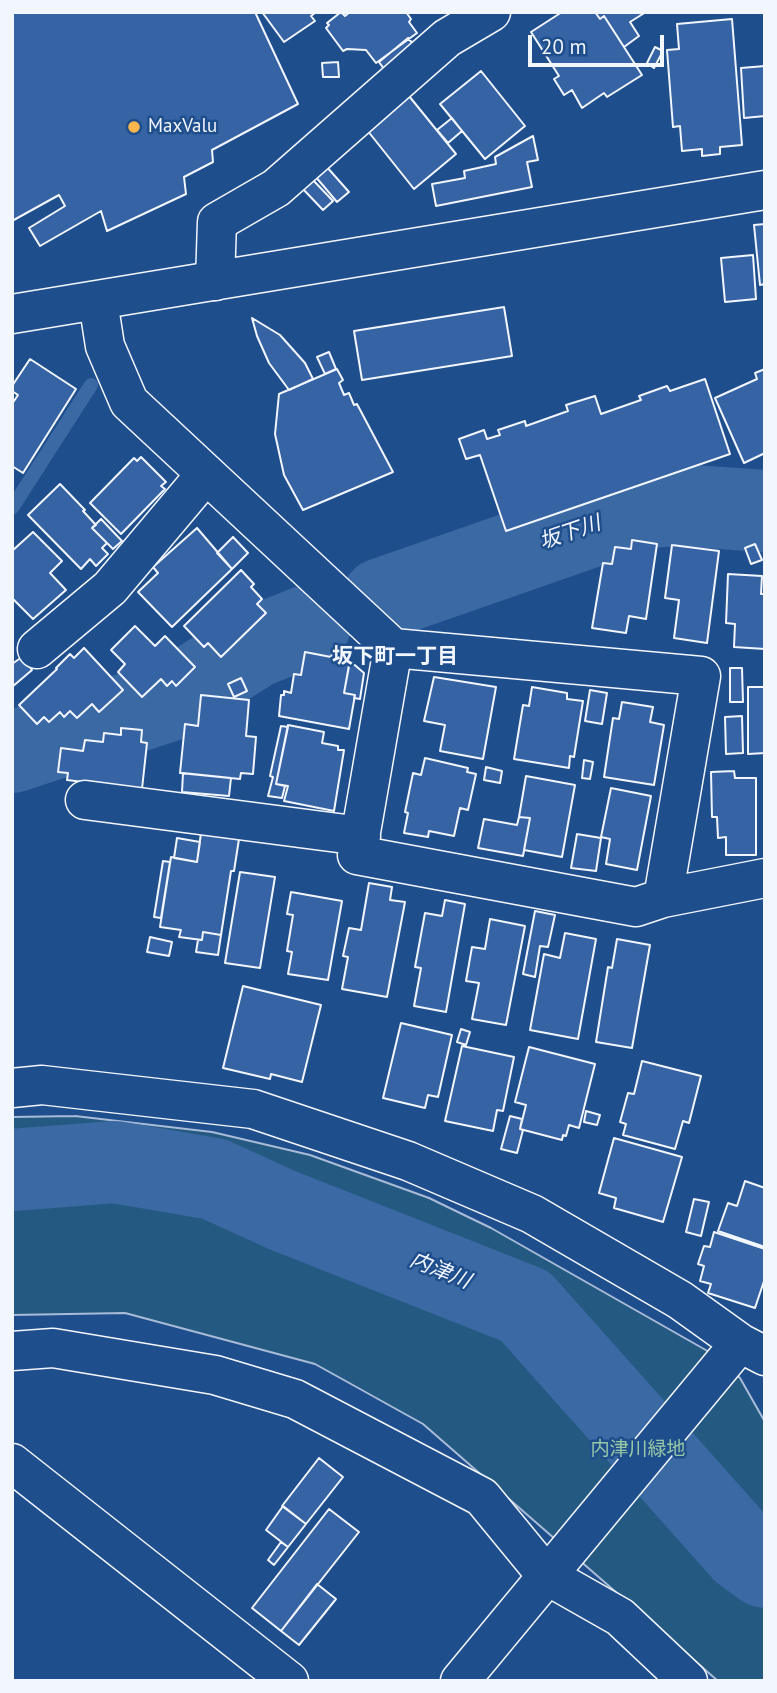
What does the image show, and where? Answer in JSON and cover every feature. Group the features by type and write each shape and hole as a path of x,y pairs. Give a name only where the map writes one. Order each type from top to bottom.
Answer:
{"street":[{"path":"215,281 217,222 276,188 447,38 491,12"},
{"path":"12,314 765,190"},
{"path":"98,301 105,346 129,402 393,648 701,676 663,898"},
{"path":"37,649 110,589 206,474"},
{"path":"393,648 357,855 636,907 663,898 765,878"},
{"path":"85,800 361,836"},
{"path":"12,1088 42,1085 253,1109 408,1161 532,1214 680,1300 752,1349 765,1384"},
{"path":"12,1351 53,1348 215,1375 295,1399 482,1497 547,1576 620,1617 688,1681"},
{"path":"460,1681 547,1576 752,1349"},
{"path":"12,1463 289,1681"}],"green space":[{"name":"内津川緑地","path":"75,1116 212,1132 310,1155 429,1198 491,1228 711,1353 740,1378 765,1422 765,1681 718,1681 423,1424 315,1364 125,1313 12,1315 12,1117"}],"building":[{"name":"MaxValu","path":"12,12 255,12 298,104 212,150 213,162 184,177 186,194 107,231 101,211 40,246 29,228 65,206 59,195 12,221"},
{"path":"262,12 316,12 311,16 315,21 284,42"},
{"path":"341,12 345,16 350,12 406,12 417,33 376,63 366,50 343,51 326,28 329,25 327,23"},
{"path":"562,12 595,12 600,19 604,16 642,75 607,97 604,93 582,108 572,90 564,95 554,79 559,76 531,32"},
{"path":"595,12 646,12 630,22 639,36 624,47 604,16 600,19"},
{"path":"732,19 742,145 720,147 720,154 702,156 702,149 682,151 680,126 673,127 667,50 679,49 677,24"},
{"path":"408,38 414,45 384,69 379,62"},
{"path":"655,47 663,51 654,68 647,63"},
{"path":"338,62 339,77 323,77 322,63"},
{"path":"765,66 765,116 744,118 741,68"},
{"path":"481,71 525,126 485,159 440,104"},
{"path":"409,96 456,154 414,189 367,130"},
{"path":"452,118 462,131 448,143 437,130"},
{"path":"533,136 538,160 527,162 532,187 436,206 432,184 465,178 464,171 496,164 495,157"},
{"path":"326,166 349,192 337,202 315,176"},
{"path":"312,179 333,201 323,210 302,188"},
{"path":"765,224 765,284 760,285 754,225"},
{"path":"753,255 756,299 725,302 721,258"},
{"path":"504,307 512,356 362,380 354,331"},
{"path":"252,318 280,335 305,363 313,379 289,390 269,363"},
{"path":"329,352 336,369 325,374 317,357"},
{"path":"30,359 76,389 23,473 12,466 12,404 18,395 12,391 12,386"},
{"path":"337,369 343,380 339,383 344,395 349,393 354,405 357,404 393,472 303,510 284,475 275,434 279,394"},
{"path":"765,369 765,453 744,463 715,398 757,379 755,373"},
{"path":"705,379 730,454 506,531 480,455 466,459 459,439 484,430 487,439 500,435 498,430 525,421 526,426 568,411 566,405 595,396 601,414 641,400 639,396 667,386 670,391"},
{"path":"141,457 166,482 161,486 165,489 121,534 90,503 134,458 137,461"},
{"path":"60,484 85,510 83,511 96,525 92,528 107,543 102,548 108,554 96,566 90,559 81,569 28,515"},
{"path":"101,519 122,541 113,549 92,528"},
{"path":"197,528 232,569 172,627 138,592 158,573 153,567"},
{"path":"33,532 62,561 50,573 66,590 33,619 12,598 12,551"},
{"path":"233,537 248,553 232,569 217,553"},
{"path":"632,540 657,544 646,619 629,616 626,633 592,628 603,563 612,564 615,547 631,549"},
{"path":"755,544 762,560 751,564 745,548"},
{"path":"672,545 719,551 707,643 674,638 679,600 665,598"},
{"path":"241,570 254,584 251,587 262,599 257,604 266,613 221,657 208,643 204,647 184,626"},
{"path":"728,574 762,576 761,594 765,594 765,649 734,647 735,624 726,623"},
{"path":"135,626 155,646 165,636 195,667 176,686 172,681 167,686 161,679 142,697 118,672 125,664 111,650"},
{"path":"84,648 123,690 99,712 92,704 77,718 70,711 64,717 60,712 49,722 44,717 37,724 19,705 70,654 74,658"},
{"path":"333,650 351,654 344,693 355,695 349,729 279,716 281,695 284,695 284,691 291,693 294,674 301,675 305,652 331,657"},
{"path":"22,657 32,670 12,687 12,664"},
{"path":"350,661 364,673 360,699 344,693"},
{"path":"730,668 742,668 743,702 730,702"},
{"path":"434,677 496,687 483,759 440,751 445,725 424,721"},
{"path":"241,678 247,691 234,697 228,684"},
{"path":"532,687 567,693 567,699 583,701 574,757 570,756 569,768 514,759 523,705 529,706"},
{"path":"748,687 765,687 765,753 748,754"},
{"path":"590,690 607,693 602,724 585,721"},
{"path":"201,695 249,700 246,736 256,737 253,774 241,773 240,779 180,773 185,724 198,726"},
{"path":"622,702 653,707 650,722 664,725 654,785 604,777 613,718 619,719"},
{"path":"742,716 743,753 726,754 725,717"},
{"path":"288,725 324,732 322,743 344,750 334,811 284,801 288,786 276,784"},
{"path":"281,726 288,727 276,784 285,786 282,798 268,796"},
{"path":"121,728 142,730 141,742 147,743 142,789 67,780 68,773 58,772 61,748 83,751 85,740 103,742 104,733 121,735"},
{"path":"425,758 468,768 467,772 476,774 468,810 460,808 454,836 429,831 428,837 404,833 408,813 405,812 413,773 421,775"},
{"path":"584,760 593,762 590,779 582,778"},
{"path":"486,767 502,771 500,783 484,780"},
{"path":"734,771 735,778 756,778 756,855 726,855 726,837 718,838 717,817 712,817 711,772"},
{"path":"183,773 231,778 229,796 182,792"},
{"path":"526,776 575,785 562,857 524,850 530,818 519,817"},
{"path":"611,788 651,796 637,870 606,864 610,839 601,837"},
{"path":"519,817 530,818 523,856 478,848 484,819 517,825"},
{"path":"201,833 239,839 221,935 203,932 202,940 179,937 181,930 160,927 171,857 197,862"},
{"path":"577,834 601,838 596,871 571,868"},
{"path":"177,838 200,842 197,862 174,858"},
{"path":"163,861 170,862 161,918 154,917"},
{"path":"240,872 275,877 260,968 225,963"},
{"path":"369,883 392,887 390,900 405,902 387,997 342,989 348,957 343,956 349,928 361,930"},
{"path":"291,892 342,901 328,980 288,974 292,952 287,951 293,915 287,914"},
{"path":"445,900 465,904 446,1012 414,1006 421,968 415,967 425,913 442,916"},
{"path":"535,911 555,915 548,947 540,946 535,977 523,974"},
{"path":"490,919 525,926 506,1025 472,1019 479,983 466,981 472,947 485,949"},
{"path":"203,932 221,935 218,955 196,952"},
{"path":"565,933 596,939 578,1039 530,1030 544,954 560,958"},
{"path":"150,937 172,942 169,956 147,952"},
{"path":"617,939 650,945 632,1048 596,1042 608,967 612,968"},
{"path":"243,986 321,1005 302,1082 271,1074 270,1079 223,1068"},
{"path":"401,1023 452,1035 438,1097 428,1095 425,1108 383,1098"},
{"path":"461,1029 470,1032 466,1045 457,1042"},
{"path":"462,1046 514,1057 503,1111 497,1110 493,1131 445,1121"},
{"path":"529,1047 595,1064 579,1128 569,1125 562,1140 520,1129 526,1105 515,1102"},
{"path":"642,1061 701,1076 689,1123 683,1121 675,1149 623,1135 626,1124 620,1122 628,1093 634,1094"},
{"path":"586,1111 600,1115 597,1125 584,1122"},
{"path":"510,1116 522,1119 520,1129 523,1130 517,1153 501,1149"},
{"path":"614,1138 682,1157 663,1222 614,1208 616,1198 599,1193"},
{"path":"745,1181 765,1188 765,1247 718,1231 728,1203 737,1206"},
{"path":"694,1199 709,1202 701,1236 686,1232"},
{"path":"714,1232 765,1249 765,1278 755,1308 708,1293 711,1284 700,1281 704,1266 698,1264 704,1246 710,1247"},
{"path":"319,1458 343,1477 306,1524 282,1506"},
{"path":"283,1506 306,1524 288,1547 266,1530"},
{"path":"329,1509 359,1532 281,1631 252,1608"},
{"path":"281,1542 288,1547 274,1565 268,1560"},
{"path":"317,1584 336,1599 299,1645 281,1631"}],"waterway":[{"path":"12,508 91,385"},
{"name":"坂下川","path":"382,599 646,507 678,505 765,511"},
{"path":"763,511 761,528 765,537"},
{"name":"坂下川","path":"12,752 170,700 255,647 310,625"},
{"name":"内津川","path":"12,1170 115,1162 214,1179 282,1210 525,1306 743,1551 765,1567"}],"place":[{"name":"MaxValu","path":"134,127"}],"district":[{"name":"坂下町一丁目","path":"395,657"}]}
